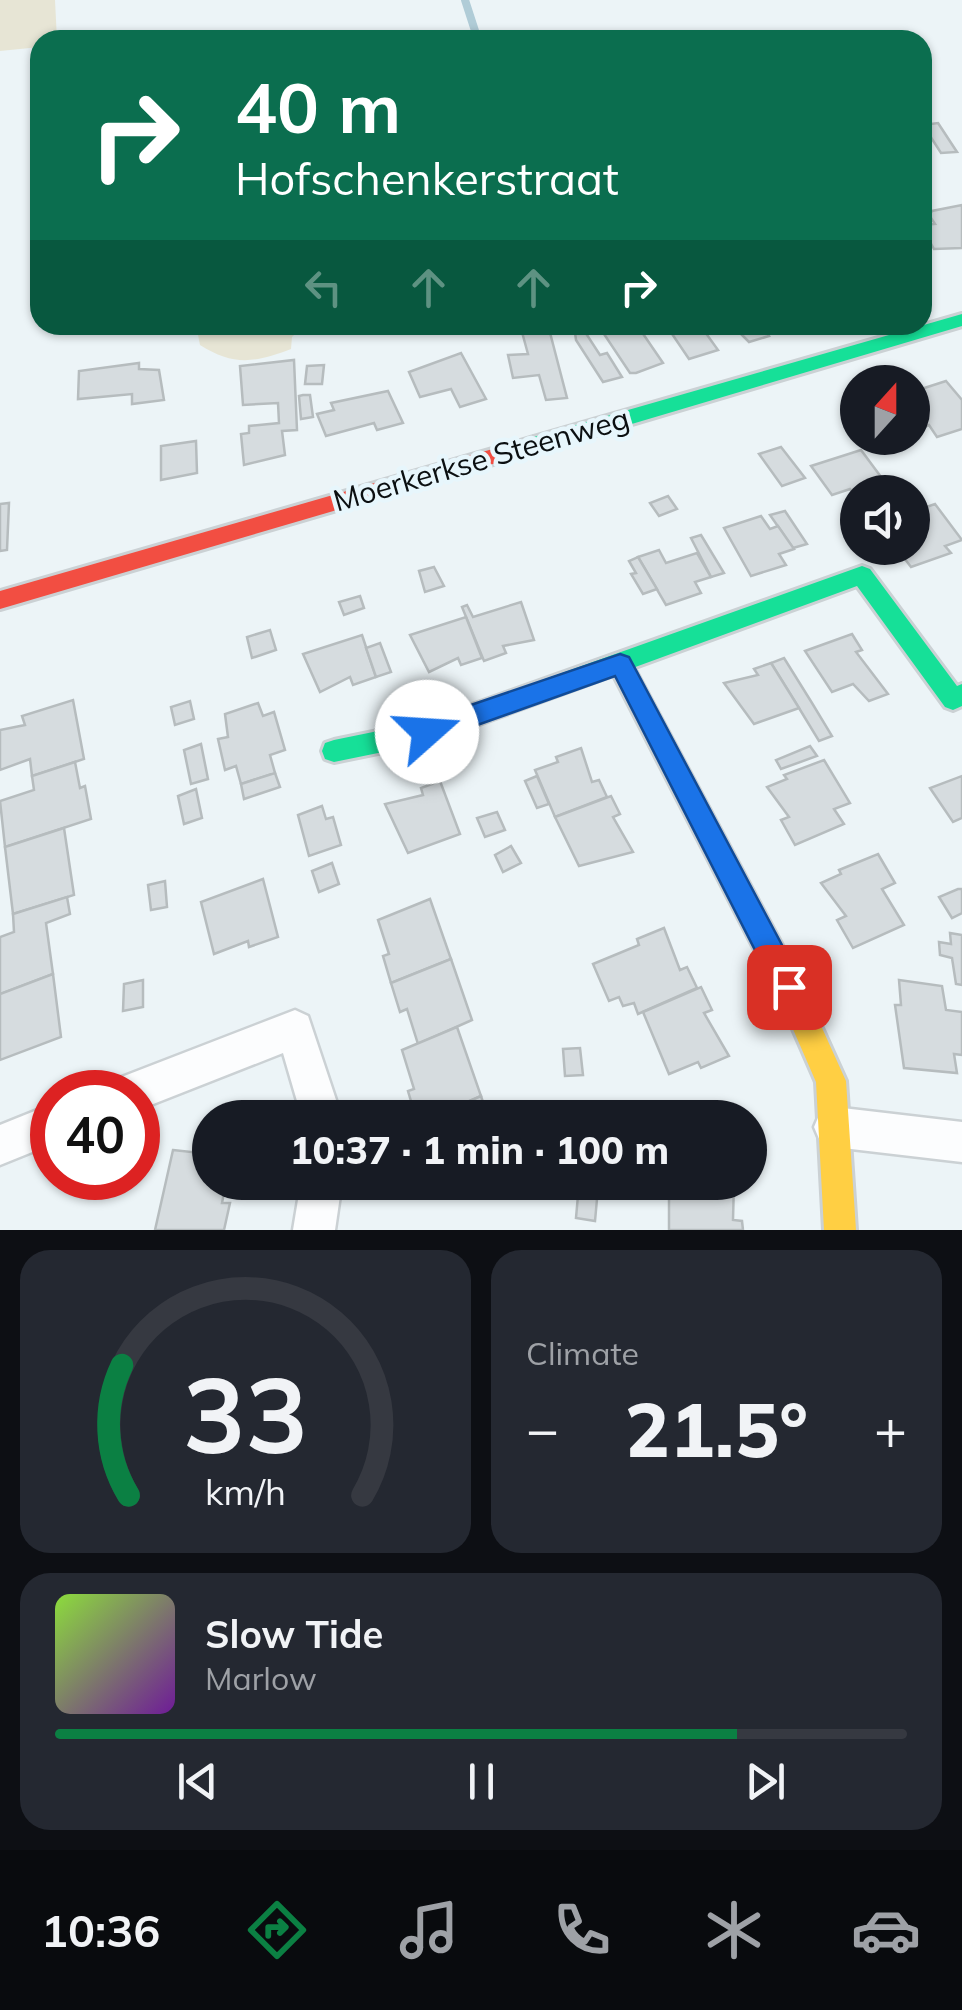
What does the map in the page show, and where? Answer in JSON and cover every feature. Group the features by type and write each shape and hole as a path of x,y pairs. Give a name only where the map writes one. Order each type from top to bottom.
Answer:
{"street":[{"name":"Moerkerkse Steenweg","path":"932,329 962,320"},
{"name":"Moerkerkse Steenweg","path":"0,600 910,335"},
{"path":"334,751 427,732 862,574 952,699 962,696"},
{"path":"620,664 789,987 831,1081 840,1230"},
{"path":"160,1082 295,1029 317,1100"},
{"path":"834,1127 962,1142"},
{"path":"0,1145 30,1133"},
{"path":"314,1230 319,1200"}],"shaded area":[{"path":"0,0 55,0 56,30 30,30 30,48 0,51"},
{"path":"198,335 294,335 291,349 244,360 200,345"}],"building":[{"path":"938,123 957,152 941,153 932,139 932,124"},
{"path":"962,205 962,248 934,249 932,211"},
{"path":"523,335 551,335 567,398 546,400 539,375 513,378 508,355 528,354"},
{"path":"575,335 587,335 600,355 607,353 622,377 603,382"},
{"path":"605,335 644,335 663,363 630,373"},
{"path":"673,335 707,335 718,350 689,359"},
{"path":"742,335 769,336 749,342"},
{"path":"461,353 486,399 460,407 451,389 420,397 409,372"},
{"path":"294,360 297,430 282,431 285,455 244,465 241,434 249,433 249,426 279,423 278,403 243,405 240,366"},
{"path":"139,363 139,369 159,370 164,400 132,404 132,394 78,399 79,371"},
{"path":"324,365 322,384 305,384 307,366"},
{"path":"946,381 962,400 962,429 937,437 930,426 930,386"},
{"path":"388,391 403,423 377,430 374,423 326,436 317,414 334,410 331,403"},
{"path":"310,395 313,417 301,419 299,396"},
{"path":"196,441 197,473 161,480 161,446"},
{"path":"781,447 805,478 782,486 759,454"},
{"path":"845,455 865,455 880,475 840,475 840,492 832,495 811,466"},
{"path":"668,496 677,509 659,516 650,503"},
{"path":"9,503 7,550 0,551 0,504"},
{"path":"935,504 962,540 945,546 951,553 930,560 930,506"},
{"path":"785,511 807,544 793,548 770,515"},
{"path":"761,516 770,529 778,526 794,549 779,554 786,565 751,576 724,528"},
{"path":"701,535 724,573 711,577 691,538"},
{"path":"659,550 666,563 697,553 711,577 695,582 701,593 666,605 638,557"},
{"path":"638,557 657,589 643,594 631,574 636,573 629,561"},
{"path":"434,567 444,586 425,592 419,571"},
{"path":"360,596 364,608 344,615 339,602"},
{"path":"521,602 534,640 503,646 506,653 484,661 462,607 467,605 473,617"},
{"path":"466,617 482,658 461,665 458,658 429,672 410,635"},
{"path":"270,630 276,650 252,658 247,637"},
{"path":"852,634 862,650 856,652 888,694 869,701 853,684 832,692 805,651"},
{"path":"362,635 376,677 353,685 350,677 320,692 303,654"},
{"path":"380,643 391,672 376,677 366,648"},
{"path":"784,658 832,736 819,741 771,663"},
{"path":"771,663 799,708 754,724 724,683 758,675 754,669"},
{"path":"73,700 84,759 32,776 30,759 0,770 0,730 25,725 22,716"},
{"path":"190,701 194,719 175,725 171,707"},
{"path":"258,703 263,716 274,712 285,750 270,755 275,773 241,784 236,766 225,770 218,739 228,737 225,714"},
{"path":"201,744 208,779 191,784 184,750"},
{"path":"810,746 817,756 781,769 776,760"},
{"path":"581,748 592,782 599,780 607,797 555,817 535,770"},
{"path":"824,760 850,803 834,809 844,824 795,845 781,820 789,817 767,787 787,779 784,775"},
{"path":"75,762 80,788 85,786 91,819 5,847 0,801 34,790 32,776"},
{"path":"275,773 280,787 244,799 241,784"},
{"path":"537,776 549,804 537,808 525,781"},
{"path":"962,776 962,818 953,822 930,788"},
{"path":"440,781 460,834 408,853 385,804 423,795 421,788"},
{"path":"196,789 202,818 184,824 178,796"},
{"path":"611,796 620,814 613,817 633,852 579,866 555,817"},
{"path":"322,806 326,819 333,817 341,845 309,856 298,815"},
{"path":"497,812 505,830 485,837 477,818"},
{"path":"64,828 74,895 13,914 5,847"},
{"path":"511,846 521,863 503,872 495,855"},
{"path":"878,854 895,883 882,889 904,925 853,948 837,920 846,916 821,883 841,874 839,870"},
{"path":"332,863 339,884 319,892 312,871"},
{"path":"263,879 278,937 249,947 248,941 214,954 201,902"},
{"path":"165,881 167,907 151,910 148,885"},
{"path":"962,889 962,913 952,918 939,897"},
{"path":"67,897 70,914 46,923 53,974 0,994 0,937 14,932 13,914"},
{"path":"430,899 451,959 391,983 383,956 389,954 378,920"},
{"path":"664,928 680,970 687,967 697,988 638,1014 634,1003 623,1006 619,997 609,1001 593,964 639,945 637,939"},
{"path":"950,933 962,935 962,985 956,984 952,958 940,955 939,942 951,944"},
{"path":"451,959 472,1020 418,1044 407,1009 400,1012 391,983"},
{"path":"53,974 61,1037 0,1060 0,994"},
{"path":"143,980 143,1007 123,1011 124,984"},
{"path":"899,980 942,986 946,1010 962,1012 962,1055 954,1054 957,1073 904,1068 895,1005 901,1005"},
{"path":"701,987 712,1010 704,1013 729,1056 701,1068 698,1062 669,1074 643,1012"},
{"path":"457,1027 481,1096 472,1100 411,1100 408,1091 414,1089 402,1050"},
{"path":"580,1048 583,1075 565,1076 563,1049"},
{"path":"173,1150 192,1152 192,1200 230,1203 224,1230 155,1230"},
{"path":"578,1200 597,1200 595,1221 576,1218"},
{"path":"669,1200 734,1200 733,1220 742,1221 743,1230 669,1230"}],"waterway":[{"path":"465,0 475,30"}],"traffic: fast":[{"path":"932,329 962,320"},
{"path":"534,445 911,335"},
{"path":"334,751 427,732 862,575 953,699 962,695"}],"traffic: slow":[{"path":"620,664 789,987 831,1081 840,1230"}],"traffic: jam":[{"path":"0,600 534,445"}],"route":[{"path":"427,732 620,664 789,987"}]}
